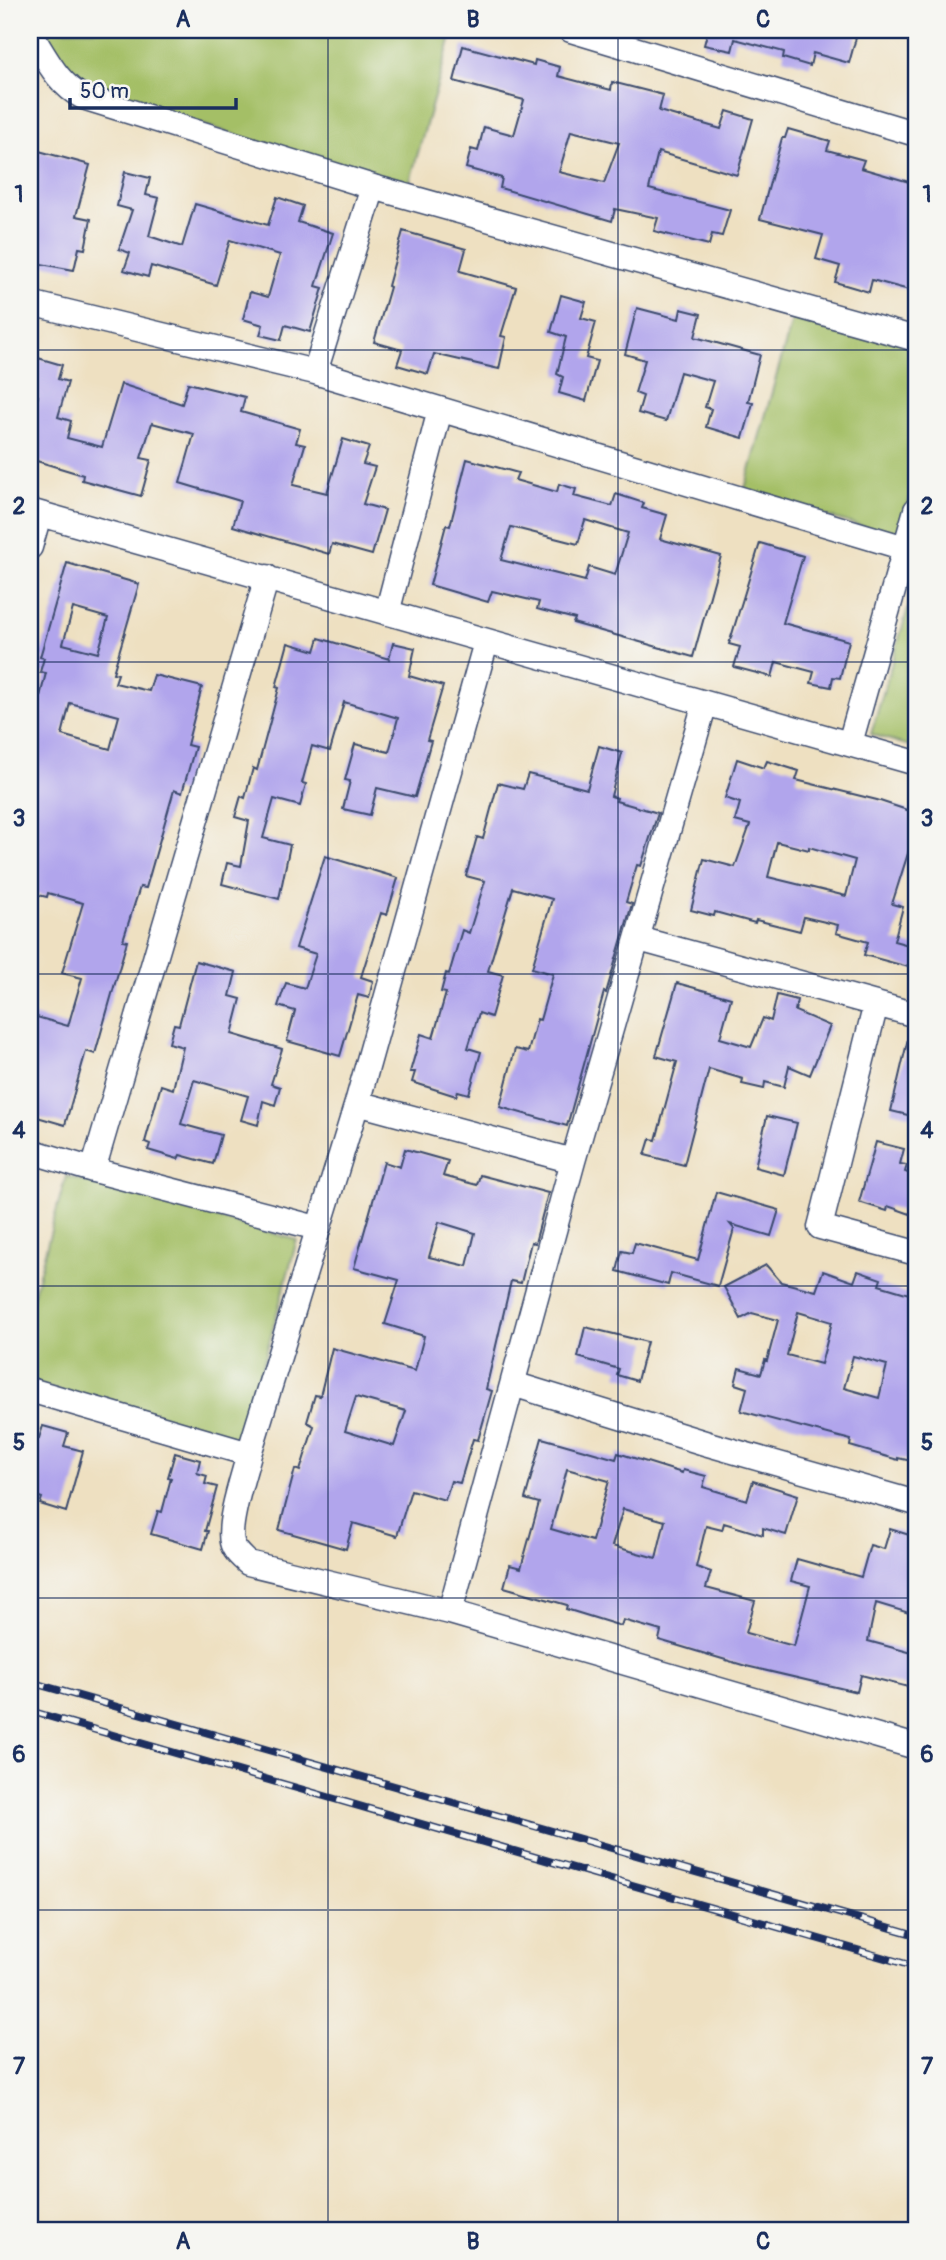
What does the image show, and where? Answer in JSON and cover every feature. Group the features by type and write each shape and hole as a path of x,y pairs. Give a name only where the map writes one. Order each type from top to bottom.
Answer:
{"street":[{"path":"571,30 916,134"},
{"path":"30,33 64,84 83,97 373,187 916,339"},
{"path":"315,372 373,187"},
{"path":"30,303 315,372 905,548"},
{"path":"387,613 440,410"},
{"path":"850,743 916,510"},
{"path":"30,547 34,513 916,763"},
{"path":"93,1170 267,577"},
{"path":"486,642 357,1103 248,1454 232,1521 231,1541 237,1553 248,1563 450,1612 916,1747"},
{"path":"450,1612 573,1161 705,703"},
{"path":"639,939 916,1015"},
{"path":"876,1004 820,1227 916,1253"},
{"path":"357,1103 573,1161"},
{"path":"30,1151 317,1228"},
{"path":"513,1384 708,1444 916,1503"},
{"path":"30,1390 248,1454"}],"green space":[{"path":"44,30 453,30 408,188 90,90 70,76"},
{"path":"794,313 916,347 916,479 898,537 744,492"},
{"path":"916,581 916,748 871,734"},
{"path":"66,1176 297,1240 242,1442 30,1383 30,1307"}],"building":[{"path":"708,30 842,30 857,34 849,63 813,53 810,66 783,58 784,52 735,39 732,51 704,45"},
{"path":"463,46 534,65 535,60 560,67 558,76 611,90 612,82 663,95 659,111 721,129 727,111 753,119 737,175 658,152 649,189 730,210 722,236 712,234 709,245 654,231 658,218 615,209 612,221 500,188 502,178 466,168 471,149 478,151 484,127 514,135 524,100 454,81","holes":["571,131 619,143 604,183 559,172"]},
{"path":"788,129 830,141 827,150 864,160 861,168 916,184 916,262 909,290 872,280 869,292 835,282 840,266 816,259 823,235 760,219 782,138 785,138"},
{"path":"39,151 90,165 76,216 91,219 85,249 79,248 74,270 30,262 30,181"},
{"path":"125,172 150,178 146,195 159,198 149,236 182,247 195,204 268,225 277,197 303,206 298,222 333,233 316,286 323,288 310,332 285,325 281,340 260,335 263,325 243,319 250,292 268,297 280,255 230,240 216,285 151,266 148,277 124,270 130,253 119,249 132,210 117,206"},
{"path":"403,231 466,249 460,271 516,287 501,336 506,337 499,369 434,354 428,374 397,365 402,350 374,342"},
{"path":"561,295 586,302 581,318 596,322 586,358 597,361 586,401 559,393 563,377 557,374 566,337 551,332"},
{"path":"637,308 679,319 681,309 701,314 695,337 760,355 748,402 753,403 743,438 706,427 711,409 705,407 713,381 680,372 666,421 638,413 643,396 635,393 645,360 625,354"},
{"path":"38,358 62,365 58,379 68,382 58,417 71,421 67,438 102,447 121,384 182,404 188,383 245,397 241,412 300,429 296,443 305,445 293,485 327,493 343,439 369,447 363,464 375,467 363,504 385,510 372,555 332,544 329,554 233,526 240,501 180,483 194,434 152,423 141,458 151,460 141,496 82,480 83,475 30,459 30,425 38,396 30,393 30,385"},
{"path":"467,459 518,473 515,480 557,492 559,484 576,489 574,496 612,506 616,494 644,503 642,508 667,515 660,539 721,556 693,657 573,623 575,619 537,609 539,602 492,591 488,602 430,585 446,525 450,526","holes":["585,520 628,533 615,575 589,567 585,581 501,560 511,527 578,544"]},
{"path":"760,543 803,556 783,623 849,641 840,678 833,677 831,687 811,683 814,672 776,662 772,677 734,667 740,647 729,644"},
{"path":"67,563 139,584 113,673 118,674 115,683 149,691 154,675 202,687 187,745 195,747 182,793 174,790 146,888 140,887 123,940 127,941 95,1054 86,1051 65,1125 30,1115 30,1015 68,1026 82,978 62,973 83,903 48,893 47,897 30,893 30,727 32,728 46,673 40,672 44,658 40,657","holes":["73,608 108,618 98,653 63,644","70,703 119,716 110,749 62,735"]},
{"path":"319,638 389,659 393,643 415,648 409,676 443,686 427,740 431,741 415,797 377,788 370,815 343,809 350,781 345,780 355,744 389,752 398,718 344,702 330,751 312,746 302,783 306,784 300,806 274,799 263,838 290,845 279,899 222,884 227,863 241,866 249,821 235,817 241,796 245,798 253,768 257,770 288,643 315,651"},
{"path":"599,746 622,753 611,796 617,798 616,801 658,813 641,866 637,865 626,902 632,904 606,993 604,992 567,1126 500,1107 515,1049 528,1052 553,974 532,968 552,899 513,888 488,971 503,975 491,1017 479,1013 468,1048 481,1052 469,1094 458,1091 456,1096 412,1082 415,1072 410,1072 421,1034 433,1038 446,993 441,992 446,973 449,974 462,930 469,933 485,881 466,876 477,837 483,839 498,783 523,789 528,774 587,789"},
{"path":"737,759 764,768 767,761 799,771 796,780 877,800 916,813 916,828 892,904 903,907 894,941 916,947 916,969 864,955 868,942 836,933 838,925 804,917 800,931 715,912 714,916 691,910 704,859 735,867 750,825 735,821 740,803 725,798","holes":["777,842 809,850 809,847 855,860 846,896 768,877"]},
{"path":"325,856 398,878 387,915 381,913 361,977 373,981 369,998 358,995 340,1056 287,1041 295,1011 278,1006 286,983 305,988 316,954 296,948"},
{"path":"196,961 236,972 230,996 241,999 232,1034 282,1049 271,1084 280,1087 275,1105 263,1101 258,1125 241,1120 248,1096 194,1080 181,1124 221,1135 213,1164 180,1155 178,1159 148,1150 150,1144 145,1142 161,1085 173,1089 183,1047 169,1043 174,1024 179,1025"},
{"path":"677,983 731,998 720,1038 751,1047 763,1018 771,1021 777,995 797,1000 795,1011 830,1026 810,1075 789,1066 784,1087 765,1082 764,1089 742,1084 743,1079 709,1069 684,1165 645,1155 650,1139 656,1140 677,1062 656,1056"},
{"path":"909,1034 916,1035 916,1117 891,1111"},
{"path":"767,1116 797,1123 784,1175 755,1167"},
{"path":"876,1142 904,1149 900,1164 907,1165 905,1172 916,1176 916,1216 888,1206 887,1211 859,1202"},
{"path":"405,1149 448,1161 443,1176 477,1185 480,1175 548,1193 535,1243 531,1242 521,1283 511,1281 486,1389 492,1391 478,1440 473,1439 460,1483 451,1481 445,1500 411,1490 397,1536 353,1523 346,1549 279,1530 295,1469 300,1471 314,1426 307,1422 315,1395 320,1396 332,1348 415,1371 424,1336 385,1324 399,1280 354,1268 384,1162 400,1167","holes":["439,1222 475,1233 467,1266 429,1257","356,1397 406,1411 394,1446 345,1431"]},
{"path":"716,1192 779,1210 771,1236 730,1224 734,1229 718,1286 671,1273 668,1285 617,1271 622,1251 632,1253 635,1243 698,1260"},
{"path":"766,1265 781,1282 816,1291 823,1271 854,1282 858,1271 881,1279 879,1285 916,1296 916,1462 898,1460 850,1446 851,1440 741,1411 747,1388 735,1384 739,1368 761,1374 778,1320 752,1313 741,1319 724,1287","holes":["798,1312 832,1322 821,1364 787,1355","853,1356 887,1365 879,1398 844,1388"]},
{"path":"585,1327 647,1342 637,1381 617,1375 619,1369 578,1357"},
{"path":"43,1426 68,1433 64,1446 83,1451 66,1512 40,1504 42,1498 30,1494 30,1436 39,1438"},
{"path":"542,1438 616,1459 618,1453 682,1473 683,1470 706,1476 703,1487 747,1500 753,1481 798,1495 786,1535 763,1528 763,1535 724,1523 722,1530 706,1526 696,1567 711,1572 706,1588 755,1601 746,1633 794,1646 810,1586 791,1581 797,1559 861,1577 870,1545 884,1549 890,1529 916,1537 916,1587 909,1613 876,1603 868,1641 916,1654 916,1689 861,1675 857,1692 746,1666 659,1640 661,1631 623,1620 621,1626 566,1609 567,1605 504,1587 510,1565 521,1568 539,1503 525,1499","holes":["567,1469 609,1481 592,1541 551,1529","623,1509 665,1521 656,1558 612,1546"]},
{"path":"175,1453 200,1460 197,1473 207,1476 205,1484 217,1487 203,1549 151,1534 158,1511 162,1512"}],"railway":[{"path":"30,1682 916,1935"},
{"path":"30,1711 916,1967"}]}
